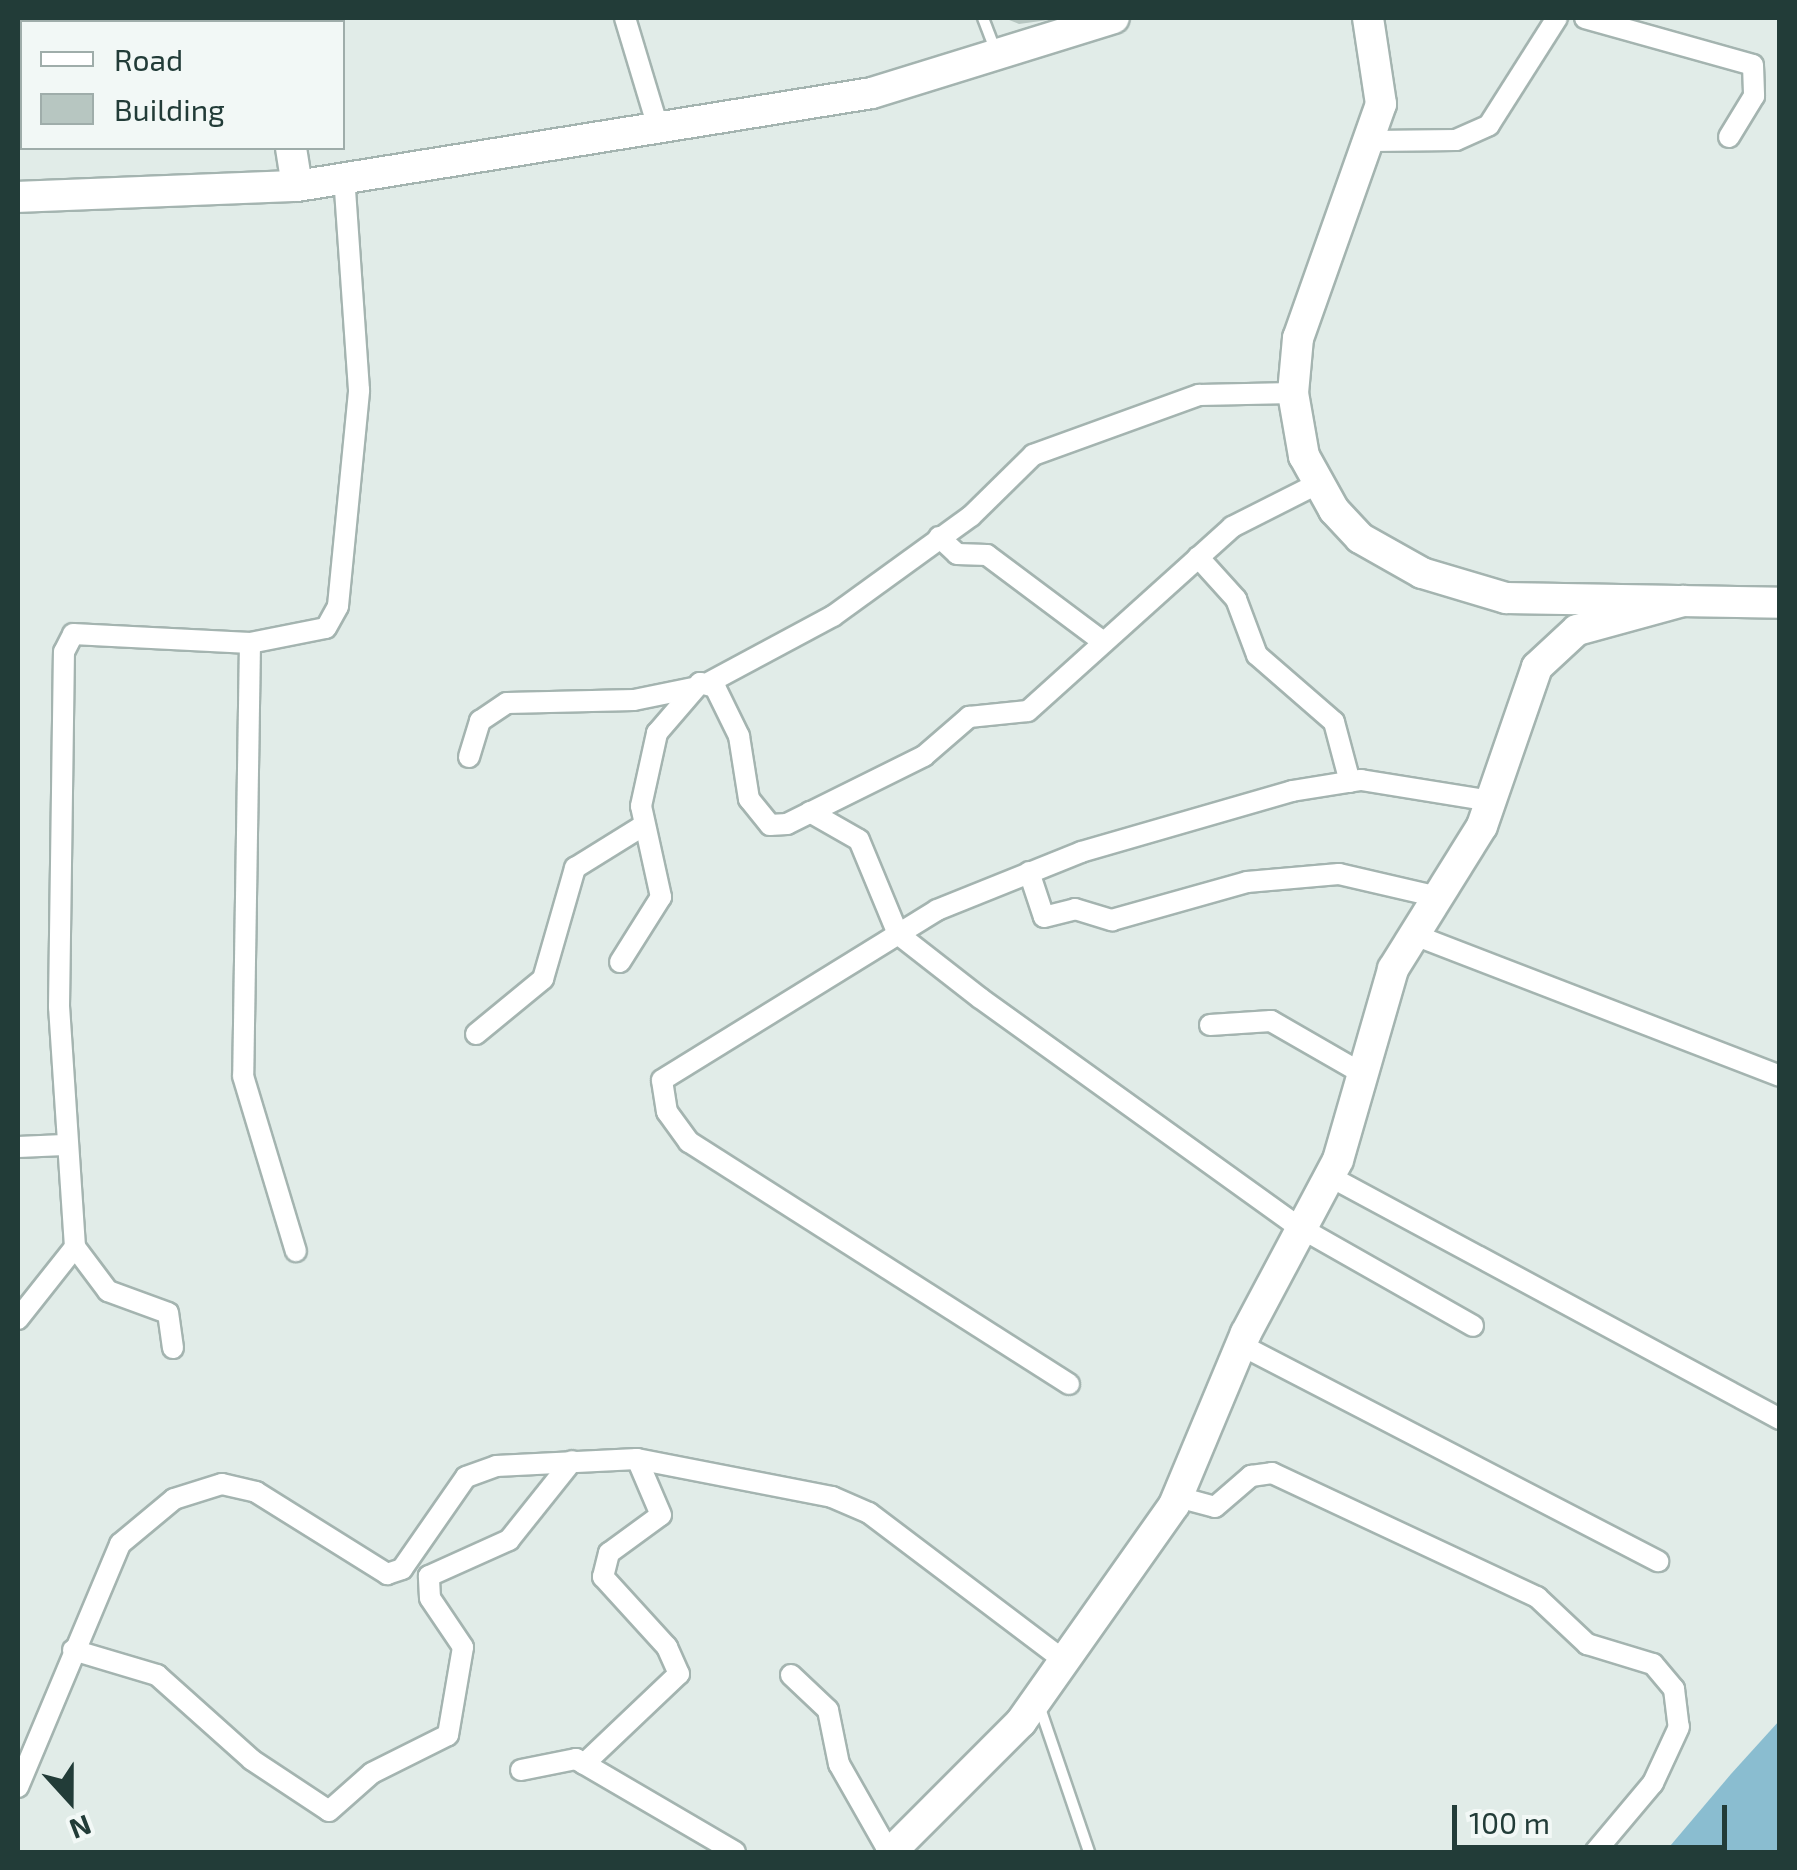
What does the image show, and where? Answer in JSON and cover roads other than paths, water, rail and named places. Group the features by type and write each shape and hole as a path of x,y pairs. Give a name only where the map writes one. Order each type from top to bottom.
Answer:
{"main road":[{"path":"18,197 297,186 872,93 1114,18"},
{"path":"1368,18 1382,65 1373,141 1308,305 1293,393 1317,484 1360,538 1422,573 1506,598 1780,603"},
{"path":"291,150 297,186"},
{"path":"890,1852 1038,1700 1178,1497 1241,1345 1329,1176 1412,934 1439,897 1490,801 1548,652 1577,630 1683,601"}],"street":[{"path":"625,18 658,127"},
{"path":"1051,38 1082,18"},
{"path":"1373,141 1456,140 1489,125 1557,18"},
{"path":"1586,18 1753,65 1758,83 1729,137"},
{"path":"173,1348 168,1313 108,1290 74,1246 64,1145 66,641 86,632 250,644 326,628 338,606 359,390 344,178"},
{"path":"620,962 661,898 644,825 656,733 701,686 833,616 1052,447 1199,395 1293,393"},
{"path":"701,686 739,736 744,790 763,820 777,827 924,756 969,718 1028,711 1102,640 1246,518 1317,484"},
{"path":"939,537 958,554 988,555 1102,640"},
{"path":"1198,557 1236,599 1257,655 1334,722 1350,782"},
{"path":"250,644 243,1076 296,1250"},
{"path":"469,757 480,721 508,703 701,686"},
{"path":"1068,1384 689,1142 667,1112 662,1080 671,1068 898,934 1029,872 1265,798 1350,782 1490,801"},
{"path":"810,812 866,850 898,934 1299,1228 1473,1326"},
{"path":"476,1034 543,979 575,868 644,825"},
{"path":"1029,872 1044,917 1076,909 1112,920 1247,882 1338,874 1439,897"},
{"path":"1412,934 1780,1076"},
{"path":"1210,1026 1271,1021 1363,1074"},
{"path":"18,1147 64,1145"},
{"path":"1329,1176 1780,1418"},
{"path":"18,1317 74,1246"},
{"path":"1241,1345 1658,1561"},
{"path":"584,1764 679,1674 674,1656 604,1577 609,1553 661,1516 637,1459"},
{"path":"18,1787 120,1544 193,1491 240,1484 386,1574 402,1568 466,1476 572,1461 637,1459 851,1504 1065,1661"},
{"path":"73,1650 157,1675 252,1760 329,1811 372,1773 448,1735 462,1646 430,1598 430,1576 509,1540 572,1461"},
{"path":"1178,1497 1215,1507 1251,1476 1272,1473 1536,1597 1587,1644 1653,1664 1674,1689 1679,1727 1653,1783 1595,1852"},
{"path":"791,1675 828,1710 839,1764 890,1852"},
{"path":"521,1770 562,1757 584,1764 735,1852"}],"lane":[{"path":"984,18 998,56"},
{"path":"1038,1700 1088,1852"}],"water":[{"path":"1779,1721 1779,1852 1665,1852 1731,1774"}]}
